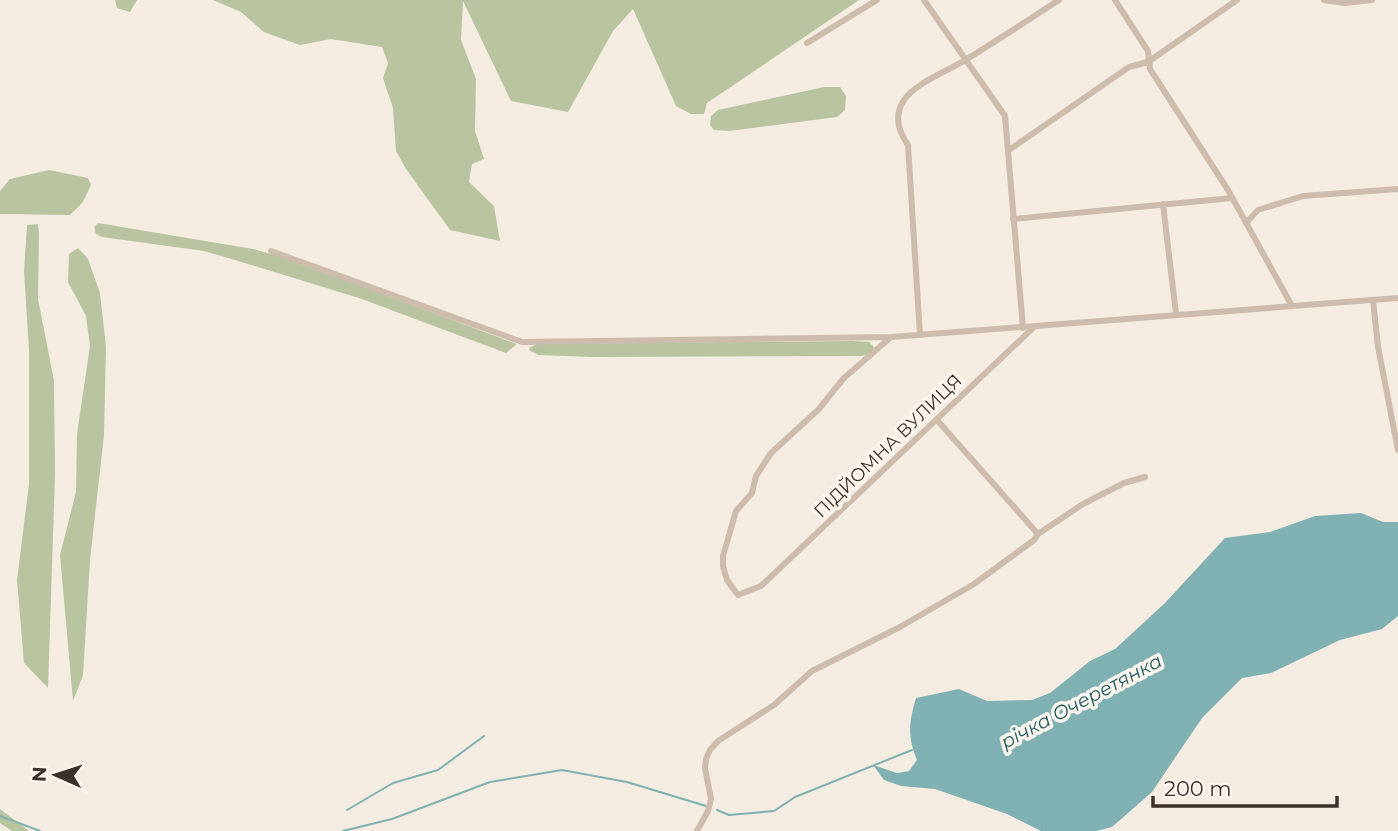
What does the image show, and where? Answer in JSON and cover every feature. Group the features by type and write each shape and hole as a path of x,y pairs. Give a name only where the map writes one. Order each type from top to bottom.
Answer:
{"street":[{"path":"807,43 877,0"},
{"path":"924,0 1005,116 1023,328"},
{"path":"920,335 908,145 898,121 902,103 912,91 1059,0"},
{"path":"1115,0 1148,51 1148,62 1232,198 1292,306"},
{"path":"1009,149 1129,67 1148,62 1237,0"},
{"path":"1324,0 1345,4 1372,0"},
{"path":"1246,223 1258,210 1303,196 1398,189"},
{"path":"1013,219 1232,198"},
{"path":"1163,204 1176,314"},
{"path":"271,251 522,342 891,337 1398,298"},
{"path":"1373,300 1387,400 1398,450"},
{"name":"ПІДЙОМНА ВУЛИЦЯ","path":"891,337 844,378 818,410 771,453 757,476 752,494 736,511 723,556 727,580 737,595 761,586 1034,327"},
{"path":"937,420 1038,534"},
{"path":"697,831 711,799 705,768 706,759 713,746 727,734 774,705 812,671 900,627 974,584 1034,540 1038,534 1083,504 1124,483 1144,477"}],"green space":[{"path":"115,0 137,0 130,12 117,8"},
{"path":"213,0 859,0 707,103 704,114 691,114 676,106 633,9 613,31 568,112 511,101 463,1 461,40 476,79 475,131 484,159 472,164 469,182 494,206 500,241 450,230 406,169 396,151 393,108 383,78 388,63 382,47 331,39 300,45 264,32 241,12"},
{"path":"824,87 840,87 846,96 845,110 837,117 729,131 714,130 710,125 711,116 718,110"},
{"path":"49,170 88,178 91,185 83,202 70,215 0,214 0,191 10,179"},
{"path":"98,223 253,249 289,259 517,344 506,353 359,298 204,251 102,237 96,234 94,227"},
{"path":"38,224 38,299 54,381 55,475 48,688 24,663 17,580 29,484 29,350 24,271 27,225"},
{"path":"78,248 88,259 100,293 106,347 104,435 90,560 83,675 73,701 60,555 76,492 77,434 90,346 86,316 68,282 69,254"},
{"path":"869,342 874,347 871,353 861,356 593,357 538,355 529,350 538,344"},
{"path":"0,809 29,831 12,831 0,823"}],"water":[{"path":"1361,513 1383,522 1398,522 1398,616 1382,629 1340,640 1271,673 1242,678 1202,718 1152,792 1112,827 1096,831 1041,831 1007,814 935,789 901,786 884,780 873,765 897,773 909,771 917,760 910,729 916,698 959,689 987,701 1032,700 1050,693 1090,661 1115,649 1165,603 1225,538 1270,532 1315,516"}],"waterway":[{"path":"347,810 393,783 438,770 484,736"},
{"name":"річка Очеретянка","path":"717,810 729,815 774,811 795,797 912,750"},
{"name":"річка Очеретянка","path":"343,831 392,819 490,782 562,770 627,782 706,806"},
{"name":"річка Очеретянка","path":"0,816 40,831"}]}
